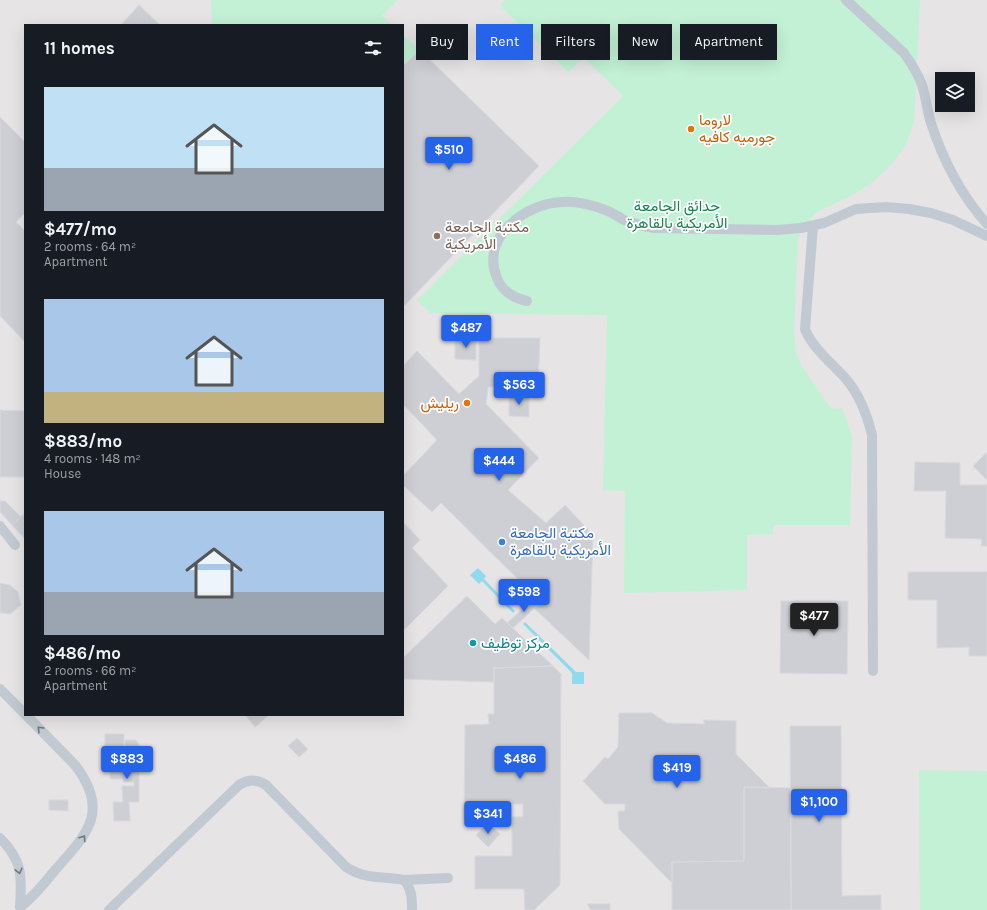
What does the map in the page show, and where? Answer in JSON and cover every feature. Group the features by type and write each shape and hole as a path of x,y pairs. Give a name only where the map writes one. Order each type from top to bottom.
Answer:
{"lane":[{"path":"846,0 904,53 911,62 922,84 931,123 945,161 962,192 987,224"},
{"path":"527,301 511,296 498,282 493,262 494,252 500,237 513,222 525,212 548,203 583,203 609,212 640,226 654,228 777,230 813,226 835,219 856,209 886,207 931,213 953,220 987,236"},
{"path":"813,226 805,329 809,339 847,380 856,392 869,420 872,435 873,671"},
{"path":"0,526 15,545"},
{"path":"0,689 24,714"},
{"path":"19,908 30,899 86,834 91,823 93,810 89,786 83,775 26,716"},
{"path":"109,910 239,785 250,780 261,782 266,785 346,867 354,872 372,877 404,880 448,878"},
{"path":"0,838 12,851 20,873 22,882 19,908"},
{"path":"404,880 409,886 411,892 412,910"}],"shaded area":[{"path":"0,0 987,0 987,910 0,910"}],"green space":[{"path":"211,0 398,0 382,16 391,24 212,24"},
{"name":"حدائق الجامعة الأمريكية بالقاهرة","path":"505,0 920,0 914,123 905,146 891,165 874,181 856,193 815,213 798,238 794,333 796,352 801,365 831,409 842,408 852,436 850,525 773,525 773,534 747,535 747,590 624,593 625,491 603,490 607,315 430,313 417,300 623,96 586,60 610,60 610,24 541,24 541,46 533,38 533,24 519,24 500,6"},
{"path":"404,36 416,46 416,54 405,64 404,63"},
{"name":"حدائق الجامعة الأمريكية بالقاهرة","path":"556,60 582,60 568,72"},
{"path":"919,770 987,771 987,910 920,910"}],"water":[{"path":"478,568 486,576 484,579 515,611 513,613 482,581 479,584 470,575"},
{"path":"525,622 576,672 584,672 584,684 572,684 572,673 523,624"}],"building":[{"path":"139,5 159,24 122,24"},
{"name":"مكتبة الجامعة الأمريكية","path":"416,54 416,60 430,60 539,166 404,306 404,63 405,64"},
{"path":"0,117 24,141 24,214 16,222 24,230 24,341 0,316"},
{"path":"455,338 476,338 476,360 455,359"},
{"path":"479,338 540,338 538,387 488,387 486,404 539,458 508,490 546,523 565,505 593,535 589,660 534,608 541,602 441,503 432,512 404,486 404,475 437,440 404,405 404,365 417,351 459,394 479,376"},
{"path":"509,395 529,395 529,417 509,416"},
{"path":"0,410 24,411 24,477 0,477"},
{"path":"987,452 987,480 973,466"},
{"path":"915,462 960,463 960,485 987,485 987,546 981,546 982,539 945,538 946,491 914,491"},
{"path":"0,501 5,501 21,517 12,525 0,512"},
{"path":"24,514 24,538 12,525"},
{"path":"404,523 420,540 412,548 448,586 404,630"},
{"path":"908,572 987,572 987,656 969,656 969,647 937,648 937,600 908,600"},
{"path":"0,583 10,585 18,592 21,605 10,614 0,613"},
{"name":"مركز توظيف","path":"467,596 495,624 502,618 553,666 494,668 494,682 404,679 404,657"},
{"path":"536,597 541,602 513,628 507,623"},
{"path":"781,601 848,601 847,674 780,673"},
{"path":"553,666 561,674 560,885 534,910 525,910 524,889 475,889 475,856 512,856 512,817 523,817 523,804 493,804 492,819 464,818 465,725 489,724 488,714 494,714 494,668"},
{"path":"619,713 652,713 667,723 705,724 703,720 736,721 736,754 770,788 744,787 744,861 672,862 672,883 619,829 618,811 625,811 625,804 605,804 583,781 605,757 608,759 618,747"},
{"path":"246,716 268,716 255,727"},
{"path":"790,726 841,726 842,896 881,895 881,910 791,910"},
{"path":"105,734 124,734 124,753 105,753"},
{"path":"297,738 308,749 299,757 288,746"},
{"path":"125,740 136,740 139,745 139,802 129,802 130,821 114,821 113,802 123,802 122,786 134,786 134,782 123,782 123,779 110,779 110,765 123,765"},
{"path":"744,787 791,788 791,910 672,910 672,862 744,861"},
{"path":"49,800 68,800 68,811 49,810"},
{"path":"488,823 500,834 488,847 476,835"},
{"path":"587,904 610,904 610,910 591,910"}],"place":[{"name":"لاروما جورميه كافيه","path":"691,129"},
{"name":"مكتبة الجامعة الأمريكية","path":"437,236"},
{"name":"ريليش","path":"467,403"},
{"name":"مكتبة الجامعة الأمريكية بالقاهرة","path":"502,542"},
{"name":"مركز توظيف","path":"473,643"}]}
